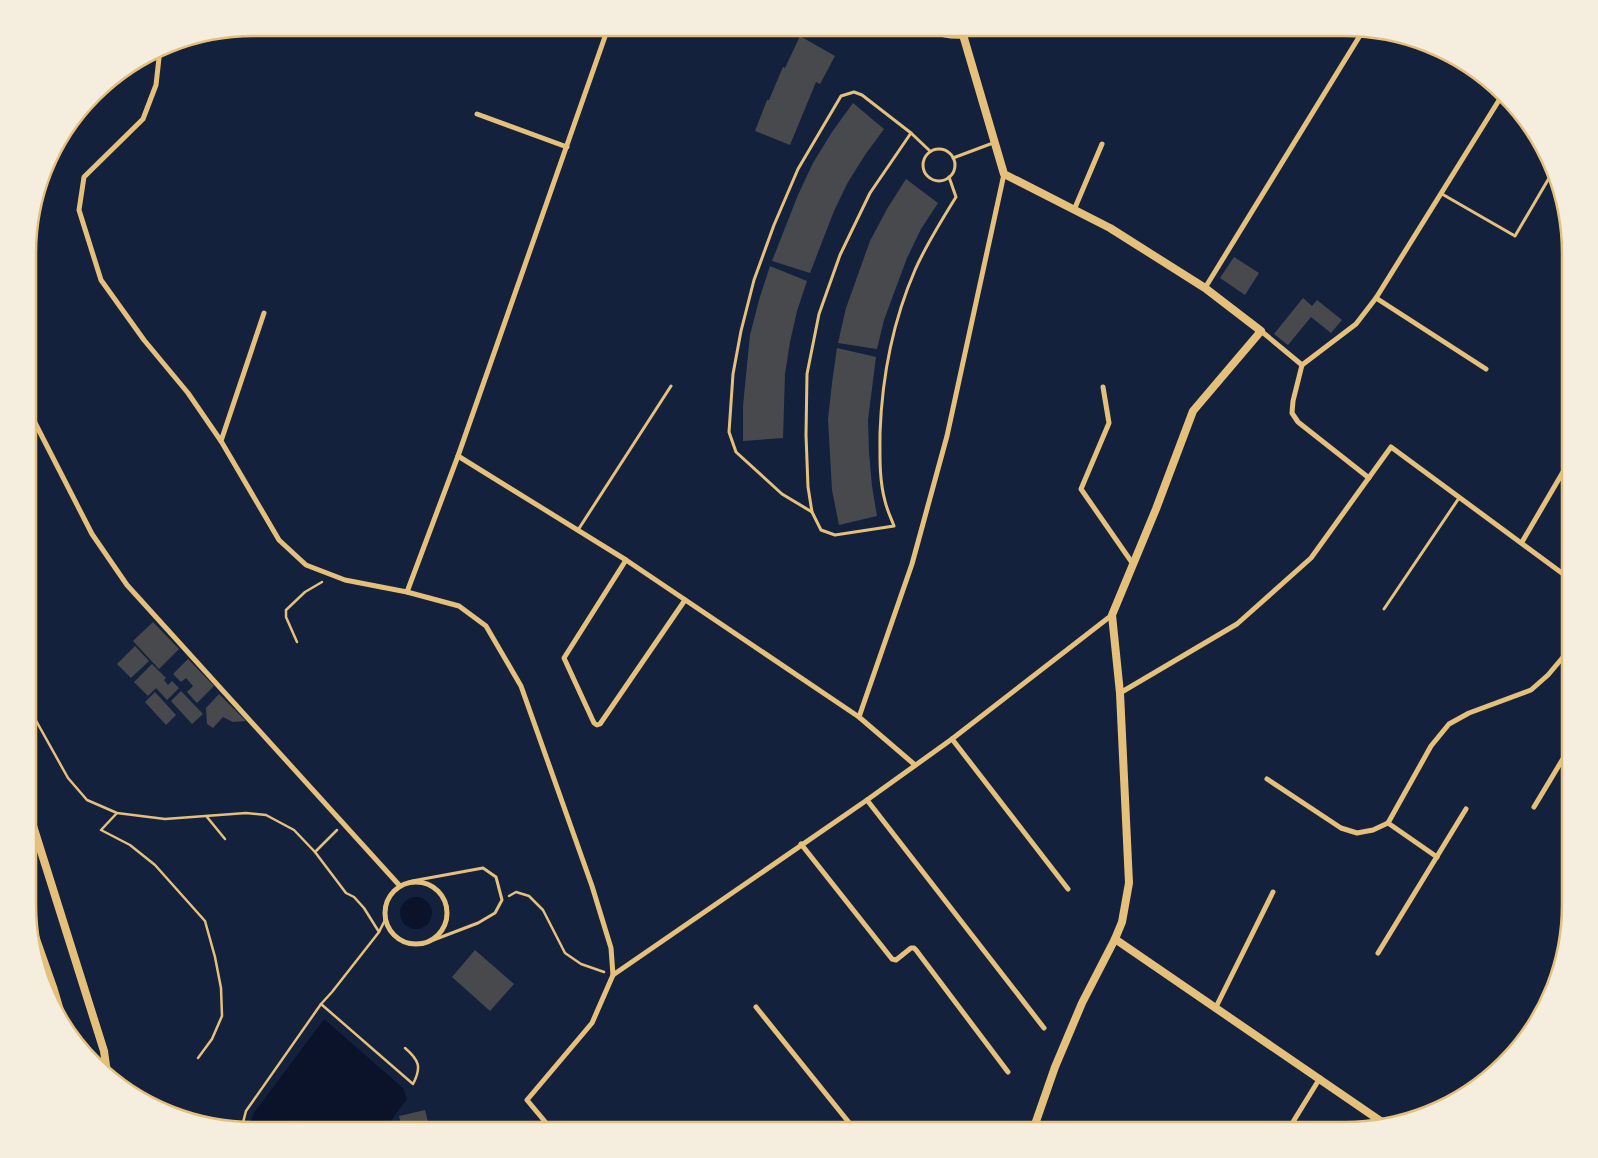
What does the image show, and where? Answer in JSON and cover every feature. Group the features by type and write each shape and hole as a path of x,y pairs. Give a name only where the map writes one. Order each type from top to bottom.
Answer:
{"street":[{"path":"407,592 458,456 605,36"},
{"path":"859,717 912,564 947,436 1004,174 964,36 945,36"},
{"path":"1205,288 1359,37"},
{"path":"159,58 156,85 143,119 84,177 79,210 101,280 144,340 188,393 221,441 279,540 306,565 345,580 407,592 459,606 486,626 521,686 592,886 611,948 613,975 592,1023 527,1100 545,1122"},
{"path":"1368,478 1298,422 1292,413 1302,365 1356,324 1376,298 1499,101"},
{"path":"476,114 567,147"},
{"path":"1074,210 1102,144"},
{"path":"1004,174 1110,228 1205,288 1302,365"},
{"path":"1376,298 1486,369"},
{"path":"221,441 264,313"},
{"path":"1036,1122 1055,1067 1082,1003 1122,922 1130,883 1120,693 1112,615 1156,509 1193,411 1261,331"},
{"path":"1103,386 1109,423 1081,488 1133,564"},
{"path":"36,426 92,534 126,586 400,886"},
{"path":"1120,693 1237,624 1311,558 1391,447 1562,573"},
{"path":"458,456 626,560 859,717 915,765"},
{"path":"1522,542 1562,474"},
{"path":"626,560 564,658 594,723 600,724 685,600"},
{"path":"613,975 952,739 1112,615"},
{"path":"1268,778 1341,828 1357,832 1373,830 1388,823 1431,746 1449,724 1469,713 1531,690 1548,675 1562,658"},
{"path":"952,739 1068,889"},
{"path":"1534,806 1562,760"},
{"path":"867,800 1044,1028"},
{"path":"1378,954 1466,809"},
{"path":"1388,823 1437,856"},
{"path":"36,835 104,1051 103,1061"},
{"path":"801,844 892,959 896,960 911,948 916,950 1008,1072"},
{"path":"412,881 424,882 434,887 443,896 447,907 447,919 442,930 434,939 423,944 410,944 399,940 390,931 385,920 385,907 390,895 400,886 412,881"},
{"path":"1216,1007 1273,892"},
{"path":"1115,939 1378,1119"},
{"path":"756,1006 849,1122"},
{"path":"1293,1122 1320,1078"}],"lane":[{"path":"812,512 782,494 736,452 729,432 733,374 741,331 754,280 774,225 798,169 841,96 854,92 862,95 911,133 930,151"},
{"path":"911,133 870,193 840,255 819,314 807,374 806,444 808,487 812,512 821,530 835,535 894,526 885,502 880,475 881,401 899,310 915,269 956,197 949,177"},
{"path":"953,158 994,142"},
{"path":"941,149 953,158 954,168 949,177 940,181 934,180 926,174 922,164 926,154 930,151 941,149"},
{"path":"1442,194 1515,236 1548,179"},
{"path":"578,530 671,386"},
{"path":"1384,610 1459,497"},
{"path":"412,881 483,868 496,877 502,900 495,913 478,923 423,944"}],"path":[{"path":"297,642 286,617 286,610 305,592 320,584 331,574"},
{"path":"36,721 68,778 87,800 118,813 165,819 246,813 266,815 294,830 315,852 346,893 354,897 364,908 379,932"},
{"path":"118,813 101,830 130,845 156,865 205,921 216,957 222,1016 212,1039 198,1058"},
{"path":"207,817 225,839"},
{"path":"315,852 343,825"},
{"path":"502,900 516,892 529,896 544,910 565,953 581,964 613,975"},
{"path":"243,1121 246,1111 321,1004 379,932 385,920"},
{"path":"321,1004 413,1084 419,1073 416,1058 405,1048"}],"water":[{"path":"416,897 422,898 427,902 431,907 431,919 427,924 422,928 416,929 410,928 405,924 401,919 400,913 401,907 405,902 410,898"},
{"path":"324,1019 403,1088 407,1099 390,1122 304,1122 294,1120 286,1122 251,1122 253,1114"}],"building":[{"path":"800,36 835,56 820,84 816,82 790,145 755,131 767,100 769,100 783,67 785,68"},
{"path":"853,103 884,129 848,182 834,211 810,273 772,261 813,163"},
{"path":"906,179 938,203 921,229 907,258 884,320 877,349 838,343 846,308 870,241"},
{"path":"1234,257 1259,273 1245,295 1220,278"},
{"path":"770,266 807,281 797,311 785,374 783,438 743,441 743,406 750,335"},
{"path":"1303,298 1312,306 1317,300 1342,320 1331,333 1311,317 1288,345 1274,334"},
{"path":"837,348 876,357 868,420 872,486 877,516 839,525 832,490 828,419"},
{"path":"153,622 179,649 159,669 133,641"},
{"path":"135,646 149,661 131,678 117,664"},
{"path":"188,659 214,686 197,703 187,692 193,686 186,678 181,682 173,674"},
{"path":"152,664 166,678 164,680 168,685 172,681 179,688 167,700 156,688 148,696 134,682"},
{"path":"181,691 203,714 192,724 171,701"},
{"path":"155,692 176,715 166,725 145,702"},
{"path":"219,694 246,721 233,722 223,717 213,728 207,724 206,708"},
{"path":"475,950 514,984 490,1011 452,977"},
{"path":"425,1110 428,1122 401,1122 399,1116"}]}
